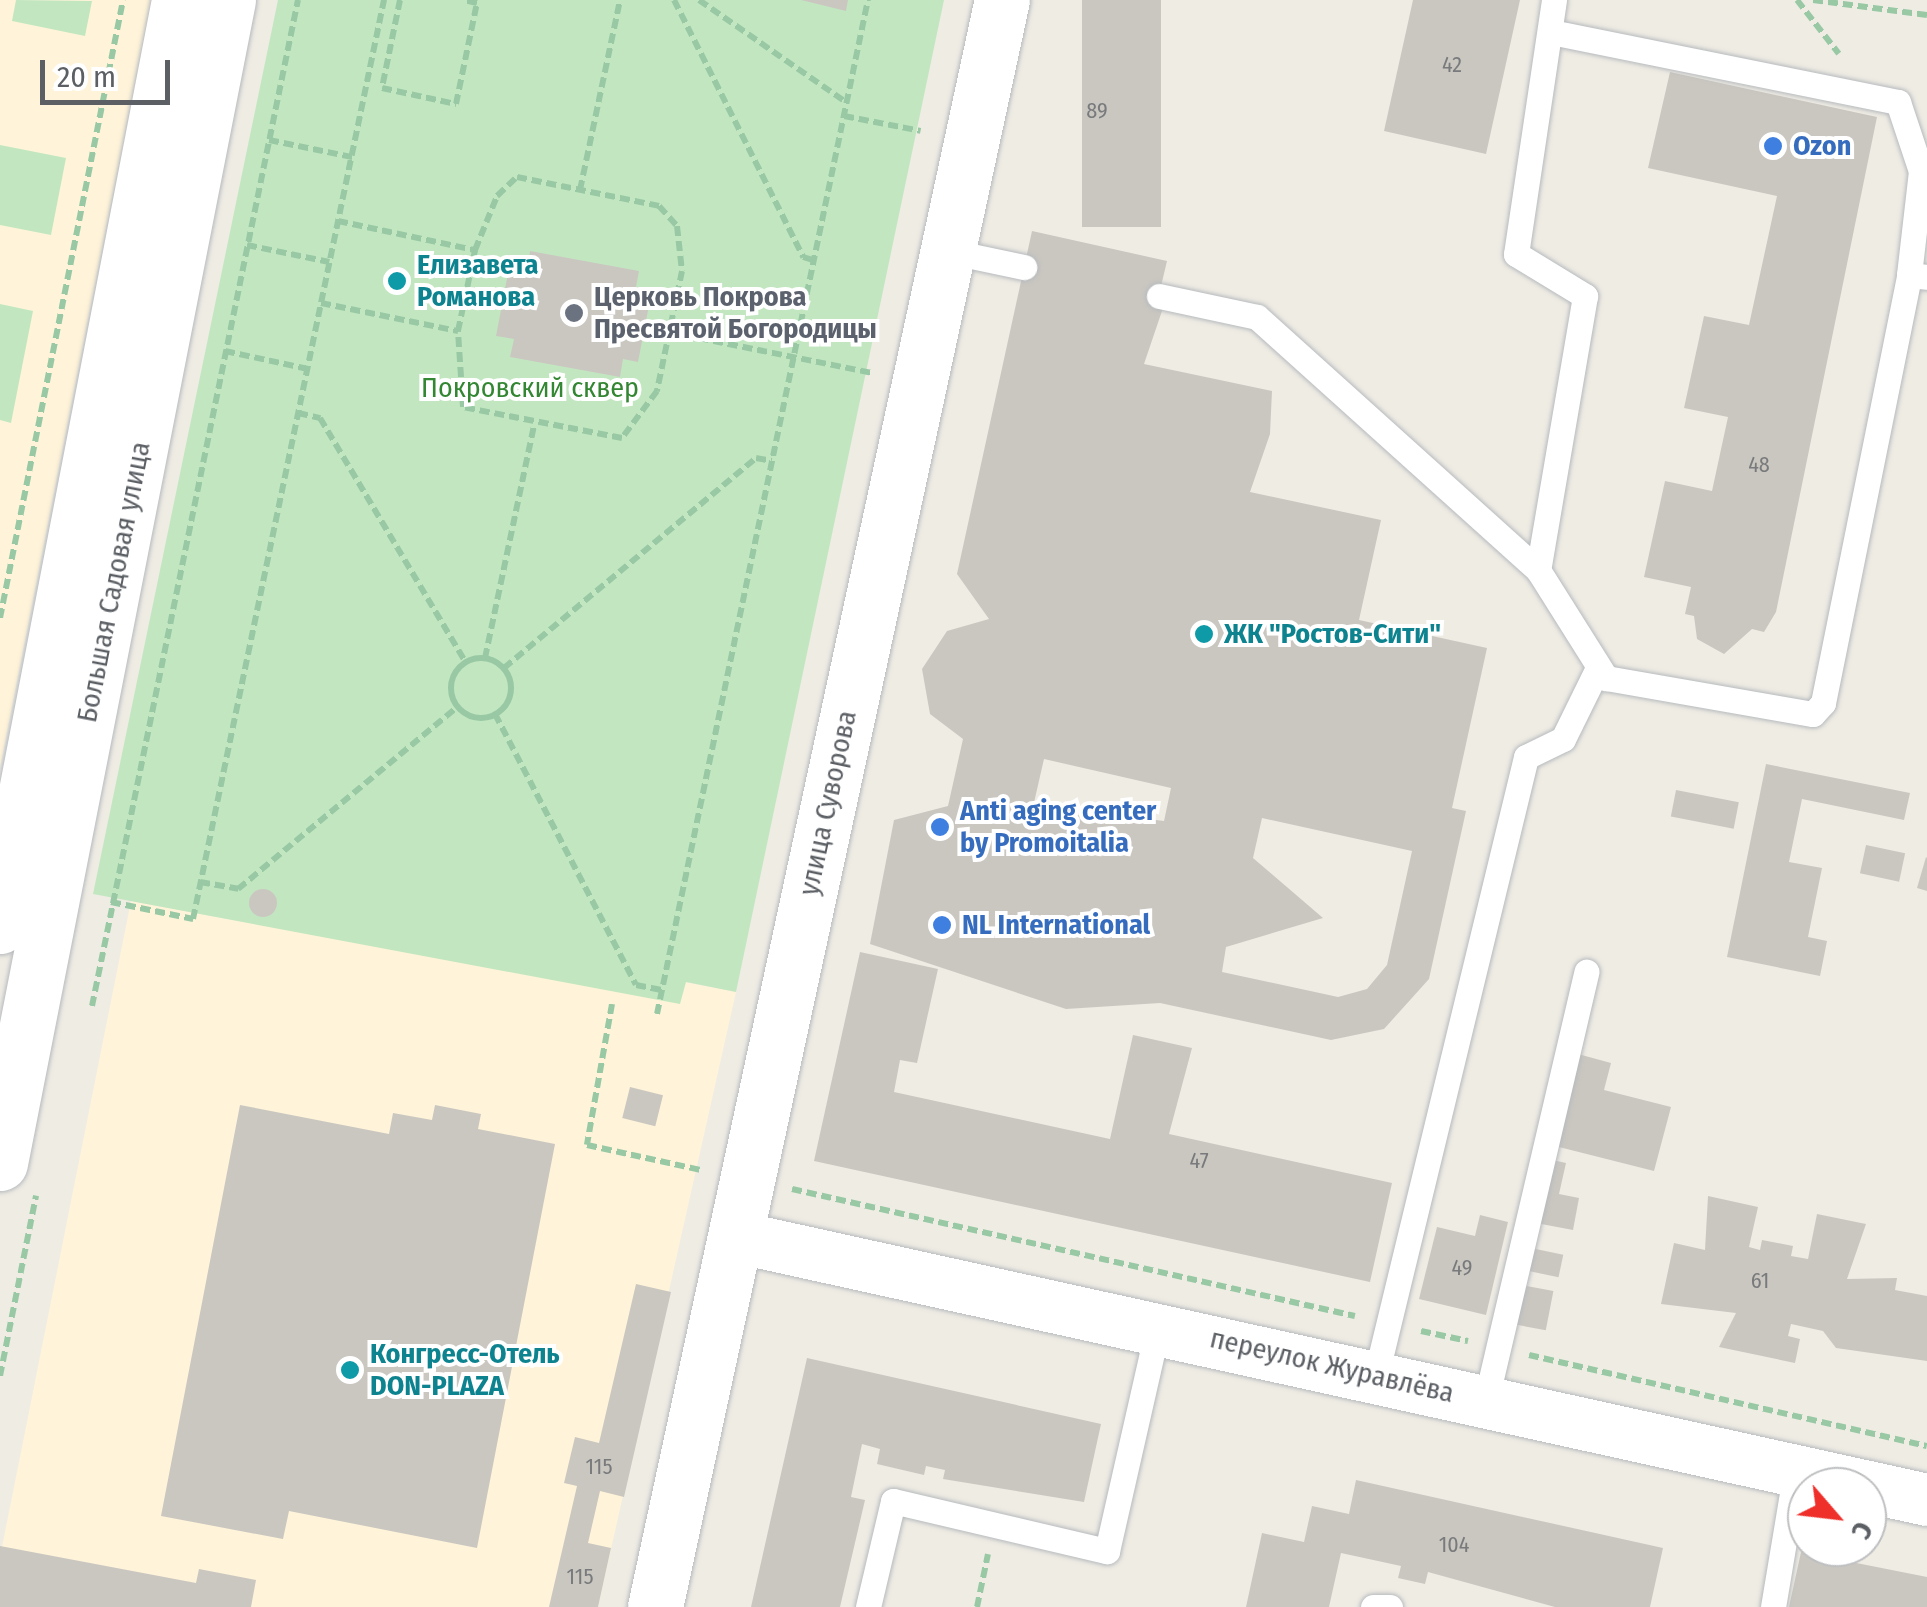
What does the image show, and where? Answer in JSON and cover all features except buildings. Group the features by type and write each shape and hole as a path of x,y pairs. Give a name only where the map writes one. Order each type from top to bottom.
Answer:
{"main road":[{"name":"Большая Садовая улица","path":"0,926 180,0"},
{"name":"Большая Садовая улица","path":"0,1163 228,0"},
{"name":"улица Суворова","path":"655,1607 1002,0"}],"street":[{"name":"переулок Журавлёва","path":"736,1237 1787,1467"},
{"name":"переулок Журавлёва","path":"1887,1491 1927,1500"}],"lane":[{"path":"1538,570 1584,296 1516,254 1554,0"},
{"path":"1158,296 1257,316 1538,570 1606,678 1813,714 1823,703 1918,276 1921,171 1915,133 1898,102 1864,92 1551,32"},
{"path":"948,251 1024,268"},
{"path":"1376,1375 1526,757 1563,739 1598,668"},
{"path":"1486,1400 1586,972"},
{"path":"868,1607 893,1501 1107,1552 1158,1327"},
{"path":"1773,1607 1787,1523"},
{"path":"1373,1607 1390,1607"}],"path":[{"path":"0,618 122,0"},
{"path":"92,1006 298,0"},
{"path":"111,902 193,919 384,0"},
{"path":"400,0 382,88 456,104 477,2 467,0"},
{"path":"580,190 620,0"},
{"path":"674,0 803,258 814,260"},
{"path":"699,0 846,102"},
{"path":"656,1014 868,0"},
{"path":"1797,0 1864,92"},
{"path":"1814,0 1927,15"},
{"path":"377,34 392,38"},
{"path":"844,116 921,131"},
{"path":"269,140 352,157"},
{"path":"514,178 658,206 678,226 682,272 656,391 632,432 609,442 466,411 458,331 475,250 514,178"},
{"path":"338,222 475,250"},
{"path":"247,245 329,262"},
{"path":"321,302 458,331"},
{"path":"668,332 919,383"},
{"path":"225,351 308,369"},
{"path":"298,413 320,418 466,662"},
{"path":"486,658 534,426"},
{"path":"504,668 756,458 772,461"},
{"path":"458,707 451,682 466,662 486,658 504,668 510,694 494,714"},
{"path":"200,882 238,889 458,707"},
{"path":"458,707 494,714"},
{"path":"494,714 636,985 662,990"},
{"path":"612,1004 587,1145 709,1172"},
{"path":"977,1607 995,1524"}],"shaded area":[{"path":"0,0 151,0 0,767"},
{"path":"131,901 680,1003 685,982 736,992 598,1607 0,1607 0,1557"}],"green space":[{"path":"16,0 92,1 85,36 12,21"},
{"name":"Покровский сквер","path":"278,0 944,0 736,992 686,982 680,1004 93,894"},
{"path":"0,145 66,158 51,235 0,225"},
{"path":"0,304 33,311 11,423 0,420"}],"place":[{"name":"Ozon","path":"1773,146"},
{"name":"Елизавета Романова","path":"397,281"},
{"name":"Церковь Покрова Пресвятой Богородицы","path":"574,313"},
{"name":"ЖК \"Ростов-Сити\"","path":"1204,634"},
{"name":"Anti aging center by Promoitalia","path":"940,827"},
{"name":"NL International","path":"942,925"},
{"name":"Конгресс-Отель DON-PLAZA","path":"350,1370"}]}
